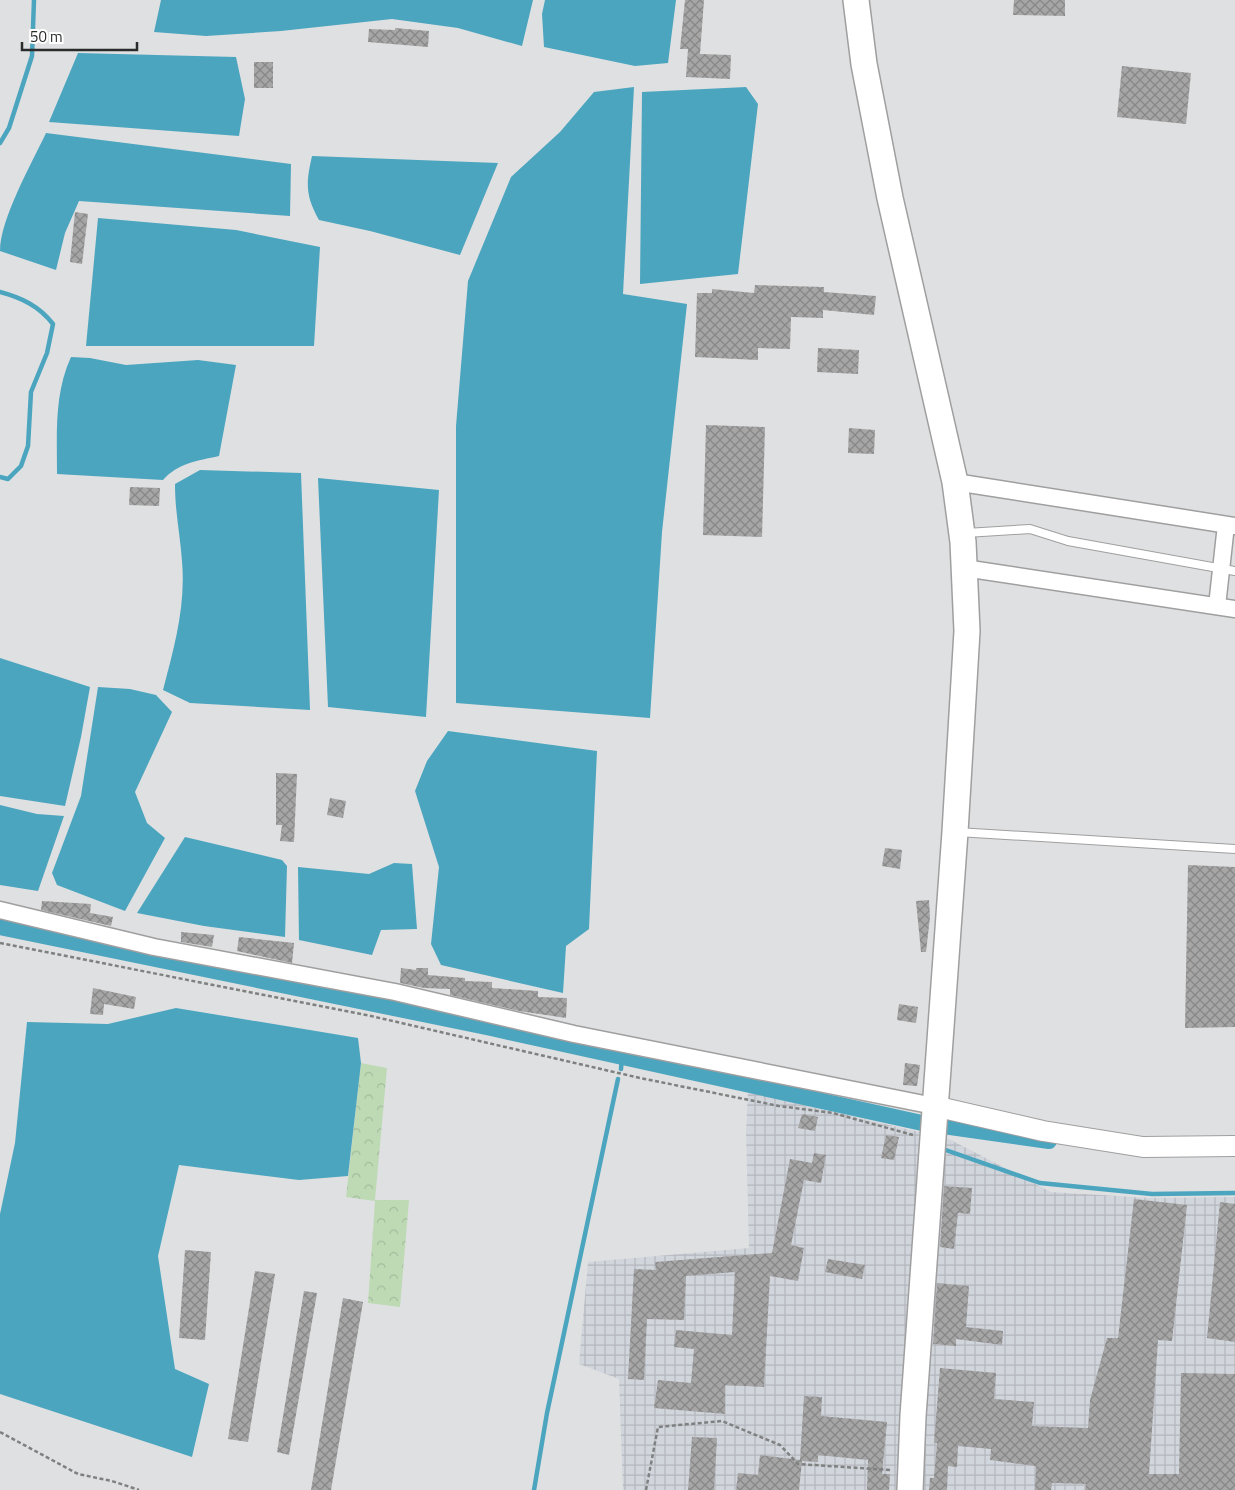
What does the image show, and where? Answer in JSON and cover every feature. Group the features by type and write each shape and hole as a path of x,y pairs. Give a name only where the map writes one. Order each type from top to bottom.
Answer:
{"main road":[{"path":"856,0 864,64 890,198 955,482 962,533 967,632 910,1481"}],"street":[{"path":"955,482 1230,525 1228,570 1216,606"},
{"path":"964,568 1235,609"},
{"path":"0,910 154,946 395,992 574,1034 933,1127 1043,1131 1143,1147 1235,1146"}],"lane":[{"path":"962,533 1030,529 1068,541 1228,570"},
{"path":"955,832 1235,849"}],"path":[{"path":"0,944 371,1016 658,1082 779,1106 833,1114 915,1136 933,1127"},
{"path":"646,1490 658,1426 722,1421 780,1445 798,1464 910,1481"},
{"path":"0,1432 78,1474 112,1481 139,1490"}],"shaded area":[{"path":"748,1092 949,1139 1051,1192 1150,1198 1235,1197 1235,1490 623,1490 619,1379 579,1364 588,1262 749,1248 746,1132"}],"green space":[{"path":"361,1063 387,1068 375,1200 409,1200 400,1307 368,1303 375,1201 346,1197"}],"water":[{"path":"161,0 533,0 522,46 458,28 392,19 281,31 206,36 154,32"},
{"path":"545,0 676,0 668,63 635,66 544,47 542,14"},
{"path":"78,53 236,57 245,99 239,136 49,122"},
{"path":"634,87 623,294 687,304 662,532 650,718 456,703 456,426 468,281 511,177 560,132 594,92"},
{"path":"746,87 758,104 738,274 640,284 642,92"},
{"path":"46,133 291,164 290,216 79,201 65,233 56,270 0,251 5,223 25,175"},
{"path":"312,156 498,163 460,255 370,231 319,220 311,203 308,189"},
{"path":"98,218 236,230 320,247 314,346 86,346"},
{"path":"71,357 90,358 126,365 198,360 236,365 219,456 182,466 163,480 57,474 59,400"},
{"path":"200,470 301,473 310,710 190,703 163,690 181,611 183,578 175,484"},
{"path":"318,478 439,490 426,717 328,707"},
{"path":"0,658 90,687 65,806 0,796"},
{"path":"98,687 130,689 156,695 172,712 135,792 147,823 165,838 125,911 57,885 52,873 81,796"},
{"path":"448,731 597,751 589,929 566,946 563,993 441,965 431,944 439,867 415,791 427,761"},
{"path":"0,805 37,814 64,816 38,891 0,885"},
{"path":"185,837 282,860 287,866 285,937 204,926 137,913"},
{"path":"394,863 412,864 417,929 381,930 372,955 299,940 298,867 369,874"},
{"path":"176,1008 358,1038 361,1063 348,1176 299,1180 179,1165 158,1256 175,1369 209,1384 192,1457 0,1394 0,1214 15,1143 27,1022 108,1024"}],"building":[{"path":"685,0 704,0 700,54 731,55 730,79 686,77 688,49 680,49"},
{"path":"1014,0 1065,0 1065,16 1013,15"},
{"path":"395,28 429,31 428,47 368,42 369,29 395,30"},
{"path":"254,62 273,62 273,88 254,88"},
{"path":"1122,66 1191,73 1186,124 1117,117"},
{"path":"75,212 88,214 82,264 70,262"},
{"path":"755,285 824,287 824,292 876,296 874,315 823,310 823,318 791,317 790,349 758,348 758,360 695,357 697,293 712,293 712,289 754,293"},
{"path":"818,348 859,350 858,374 817,372"},
{"path":"706,425 765,427 762,537 703,535"},
{"path":"849,428 875,430 874,454 848,453"},
{"path":"130,487 160,488 159,506 129,505"},
{"path":"276,773 297,774 294,842 280,841 282,825 276,825"},
{"path":"330,798 346,801 343,818 327,815"},
{"path":"885,848 902,850 900,869 882,866"},
{"path":"1188,865 1235,867 1235,1027 1185,1028"},
{"path":"929,900 930,917 926,952 921,952 916,901"},
{"path":"42,901 91,904 90,913 113,917 111,926 41,910"},
{"path":"181,932 214,935 212,947 181,942"},
{"path":"239,937 294,943 292,963 237,951"},
{"path":"401,968 416,970 416,968 428,968 428,975 465,978 465,981 492,982 492,988 538,991 538,997 567,998 566,1018 519,1011 450,995 450,989 424,988 400,983"},
{"path":"93,988 136,997 134,1009 104,1004 103,1015 90,1014"},
{"path":"899,1004 918,1007 916,1023 897,1020"},
{"path":"905,1063 920,1065 917,1086 903,1085"},
{"path":"802,1114 818,1117 815,1131 798,1128"},
{"path":"886,1135 899,1137 894,1160 881,1158"},
{"path":"814,1153 826,1155 821,1183 804,1180 791,1245 804,1248 798,1281 770,1276 764,1387 725,1385 725,1414 654,1408 658,1380 691,1383 694,1349 674,1347 676,1330 732,1335 735,1272 686,1276 684,1320 647,1319 644,1380 628,1379 634,1269 656,1270 655,1262 772,1253 790,1159 812,1163"},
{"path":"944,1186 972,1188 970,1214 958,1213 954,1249 940,1247"},
{"path":"1134,1199 1187,1205 1172,1341 1158,1340 1149,1474 1179,1474 1181,1373 1235,1374 1235,1490 1085,1490 1086,1484 1052,1483 1051,1490 1035,1490 1036,1466 990,1460 991,1449 958,1446 957,1467 948,1466 947,1490 929,1490 930,1478 934,1478 937,1443 934,1443 940,1368 996,1373 994,1399 1034,1402 1032,1426 1088,1428 1090,1400 1107,1338 1118,1338"},
{"path":"1220,1202 1235,1204 1235,1342 1207,1338"},
{"path":"185,1250 211,1252 205,1340 179,1338"},
{"path":"828,1259 865,1265 862,1279 825,1272"},
{"path":"255,1271 275,1274 248,1442 228,1439"},
{"path":"937,1283 969,1286 966,1327 1003,1331 1002,1345 956,1339 956,1346 933,1344"},
{"path":"304,1291 317,1293 289,1455 277,1452"},
{"path":"343,1298 363,1302 331,1490 311,1490"},
{"path":"804,1396 822,1397 821,1416 887,1422 882,1474 890,1474 889,1490 867,1490 868,1460 818,1455 818,1462 802,1461 799,1490 736,1490 738,1473 758,1475 760,1455 800,1460"},
{"path":"692,1437 717,1438 714,1490 688,1490"}],"waterway":[{"path":"0,143 9,128 32,56 34,0"},
{"path":"0,292 30,304 42,312 53,324 47,353 31,392 28,446 21,466 8,479 0,477"},
{"path":"0,927 491,1028 922,1123 1049,1141"},
{"path":"621,1069 622,1056"},
{"path":"534,1490 547,1413 618,1079"},
{"path":"940,1148 1040,1183 1152,1194 1235,1193"}]}
